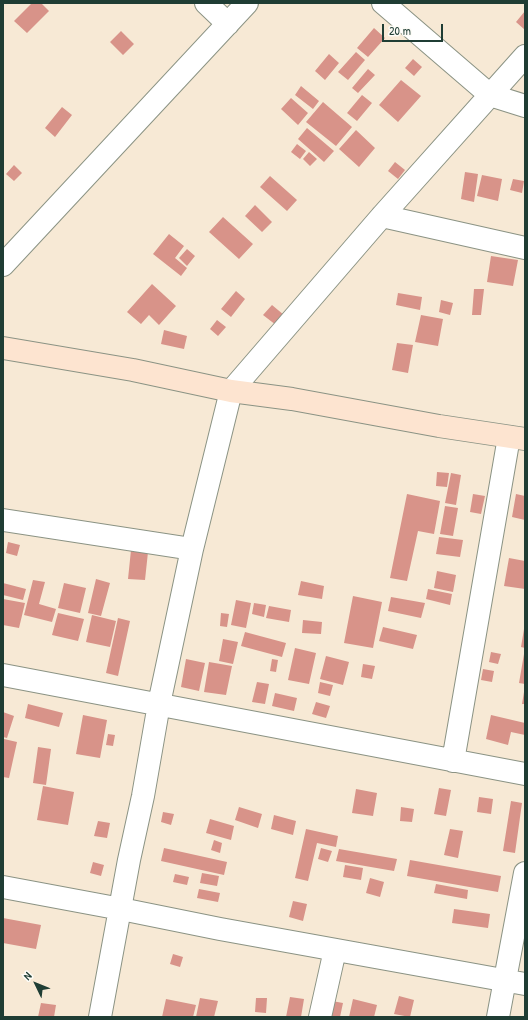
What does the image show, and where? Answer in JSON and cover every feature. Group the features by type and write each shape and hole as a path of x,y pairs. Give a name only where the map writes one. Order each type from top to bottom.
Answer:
{"street":[{"path":"206,3 228,24"},
{"path":"3,265 247,3"},
{"path":"383,3 490,95 525,106"},
{"path":"100,1017 129,860 144,796 159,704 192,549 230,391 382,216 525,56"},
{"path":"382,216 525,248"},
{"path":"3,348 132,370 230,391 292,399 439,426 517,438 453,761"},
{"path":"3,520 192,549"},
{"path":"3,675 525,774"},
{"path":"498,1017 515,983 525,873"},
{"path":"3,887 515,983"},
{"path":"320,1017 335,950"}],"building":[{"path":"32,3 41,3 49,11 27,33 14,21"},
{"path":"525,11 525,30 516,22"},
{"path":"374,28 385,38 368,57 357,48"},
{"path":"121,31 134,44 123,55 110,42"},
{"path":"356,52 365,60 348,80 338,72"},
{"path":"329,54 339,63 325,80 315,71"},
{"path":"413,59 422,67 414,76 405,68"},
{"path":"368,69 375,75 358,93 352,88"},
{"path":"401,80 421,96 398,122 379,105"},
{"path":"301,86 319,101 313,109 295,95"},
{"path":"362,95 372,103 357,121 347,113"},
{"path":"291,98 308,113 298,125 281,109"},
{"path":"323,102 352,127 336,146 306,122"},
{"path":"62,107 72,115 55,137 45,128"},
{"path":"307,128 334,151 324,162 298,139"},
{"path":"356,130 375,148 359,167 339,149"},
{"path":"297,144 306,151 300,159 291,152"},
{"path":"309,152 317,159 310,166 303,159"},
{"path":"395,162 405,170 398,179 388,171"},
{"path":"14,165 22,173 14,181 6,174"},
{"path":"465,172 478,174 474,202 461,199"},
{"path":"482,175 502,179 498,201 477,196"},
{"path":"270,176 297,200 287,211 260,187"},
{"path":"513,179 524,181 522,193 510,190"},
{"path":"255,205 272,222 262,232 245,216"},
{"path":"223,217 253,244 239,259 209,232"},
{"path":"169,234 184,246 175,258 187,268 181,276 153,254"},
{"path":"187,249 195,256 187,266 179,258"},
{"path":"491,256 518,260 513,286 487,282"},
{"path":"152,284 176,306 159,325 149,315 141,324 127,312"},
{"path":"474,289 484,289 481,315 472,315"},
{"path":"236,291 245,299 231,317 221,309"},
{"path":"398,293 422,297 420,310 396,305"},
{"path":"441,300 453,303 450,315 439,312"},
{"path":"272,305 284,315 276,325 263,315"},
{"path":"421,315 443,319 438,346 415,342"},
{"path":"217,320 226,327 218,336 210,329"},
{"path":"164,330 187,336 184,349 161,344"},
{"path":"397,343 413,345 408,373 392,370"},
{"path":"437,472 449,473 447,487 436,486"},
{"path":"451,473 461,475 456,505 445,503"},
{"path":"407,494 440,501 434,534 418,531 407,581 390,578"},
{"path":"473,494 485,496 481,514 470,512"},
{"path":"516,494 525,496 525,520 512,517"},
{"path":"445,506 458,508 453,536 440,534"},
{"path":"439,537 463,540 460,557 436,554"},
{"path":"8,542 20,545 17,556 6,553"},
{"path":"131,550 148,552 145,580 128,579"},
{"path":"509,558 525,561 525,589 504,586"},
{"path":"437,571 456,575 453,592 434,588"},
{"path":"96,579 110,583 101,616 88,613"},
{"path":"33,580 45,582 39,604 56,609 52,622 24,615"},
{"path":"301,581 324,586 322,599 298,595"},
{"path":"3,583 26,589 23,600 3,595"},
{"path":"64,583 86,588 80,613 58,608"},
{"path":"428,589 452,594 450,605 426,599"},
{"path":"353,596 382,602 373,648 344,643"},
{"path":"391,597 425,603 421,618 388,611"},
{"path":"3,599 25,603 19,628 3,625"},
{"path":"236,600 251,603 246,628 231,625"},
{"path":"254,603 266,605 264,617 252,614"},
{"path":"269,606 291,610 289,622 266,618"},
{"path":"58,613 84,619 78,641 52,635"},
{"path":"221,613 229,614 227,627 220,626"},
{"path":"92,615 116,621 110,647 86,642"},
{"path":"118,618 130,621 118,676 106,673"},
{"path":"303,620 322,622 321,634 302,633"},
{"path":"383,627 417,635 413,649 379,641"},
{"path":"525,629 525,648 521,647"},
{"path":"245,632 286,643 282,657 241,646"},
{"path":"223,639 238,642 233,664 219,661"},
{"path":"295,648 316,653 309,684 288,680"},
{"path":"491,652 501,654 498,664 489,662"},
{"path":"525,654 525,684 519,683"},
{"path":"326,656 349,662 343,685 320,679"},
{"path":"186,659 205,663 199,691 181,687"},
{"path":"272,659 278,660 276,672 270,671"},
{"path":"209,662 232,666 226,695 204,692"},
{"path":"363,664 375,666 372,679 361,677"},
{"path":"483,669 494,671 492,682 481,680"},
{"path":"257,682 269,684 265,704 252,702"},
{"path":"320,682 333,685 330,696 318,693"},
{"path":"524,692 525,704 522,704"},
{"path":"275,693 297,698 294,711 272,706"},
{"path":"316,702 330,706 326,718 312,714"},
{"path":"28,704 63,713 59,727 25,718"},
{"path":"3,712 14,716 7,738 3,737"},
{"path":"83,715 107,720 100,758 76,754"},
{"path":"491,715 525,723 525,735 511,732 508,745 486,739"},
{"path":"108,734 115,735 113,746 106,745"},
{"path":"4,739 17,742 9,778 3,777"},
{"path":"38,747 51,749 46,785 33,783"},
{"path":"43,786 74,792 68,825 37,820"},
{"path":"439,788 451,790 446,816 434,814"},
{"path":"356,789 377,793 373,816 352,813"},
{"path":"479,797 493,799 491,814 477,812"},
{"path":"511,801 522,803 515,853 503,851"},
{"path":"239,807 262,814 258,828 235,820"},
{"path":"401,807 414,809 412,822 400,821"},
{"path":"163,812 174,814 171,825 161,822"},
{"path":"274,815 296,821 293,835 271,829"},
{"path":"210,819 234,826 231,840 206,833"},
{"path":"98,821 110,823 107,838 94,836"},
{"path":"306,829 338,836 336,847 317,843 308,881 295,878"},
{"path":"450,829 463,831 458,858 444,855"},
{"path":"214,840 222,843 220,853 211,850"},
{"path":"164,848 227,862 224,875 161,861"},
{"path":"321,848 332,851 328,862 318,859"},
{"path":"339,849 397,859 394,871 336,861"},
{"path":"410,860 501,876 498,892 407,876"},
{"path":"93,862 104,865 101,876 90,873"},
{"path":"345,865 363,868 361,880 343,877"},
{"path":"202,873 219,876 217,886 200,883"},
{"path":"175,874 189,877 187,885 173,882"},
{"path":"370,878 384,882 380,897 366,893"},
{"path":"436,884 468,890 467,899 434,893"},
{"path":"199,889 220,893 218,902 197,898"},
{"path":"293,901 307,904 303,921 289,917"},
{"path":"454,909 490,914 488,928 452,923"},
{"path":"3,918 41,925 36,949 3,943"},
{"path":"173,954 183,957 180,967 170,964"},
{"path":"399,996 414,1000 410,1017 394,1014"},
{"path":"290,997 304,999 301,1017 286,1017"},
{"path":"200,998 218,1001 214,1017 196,1017"},
{"path":"256,998 267,998 266,1013 255,1012"},
{"path":"166,999 196,1005 193,1017 162,1017"},
{"path":"353,999 377,1005 374,1017 349,1017"},
{"path":"332,1001 343,1003 340,1017 329,1017"},
{"path":"41,1003 56,1005 54,1017 38,1017"}]}
